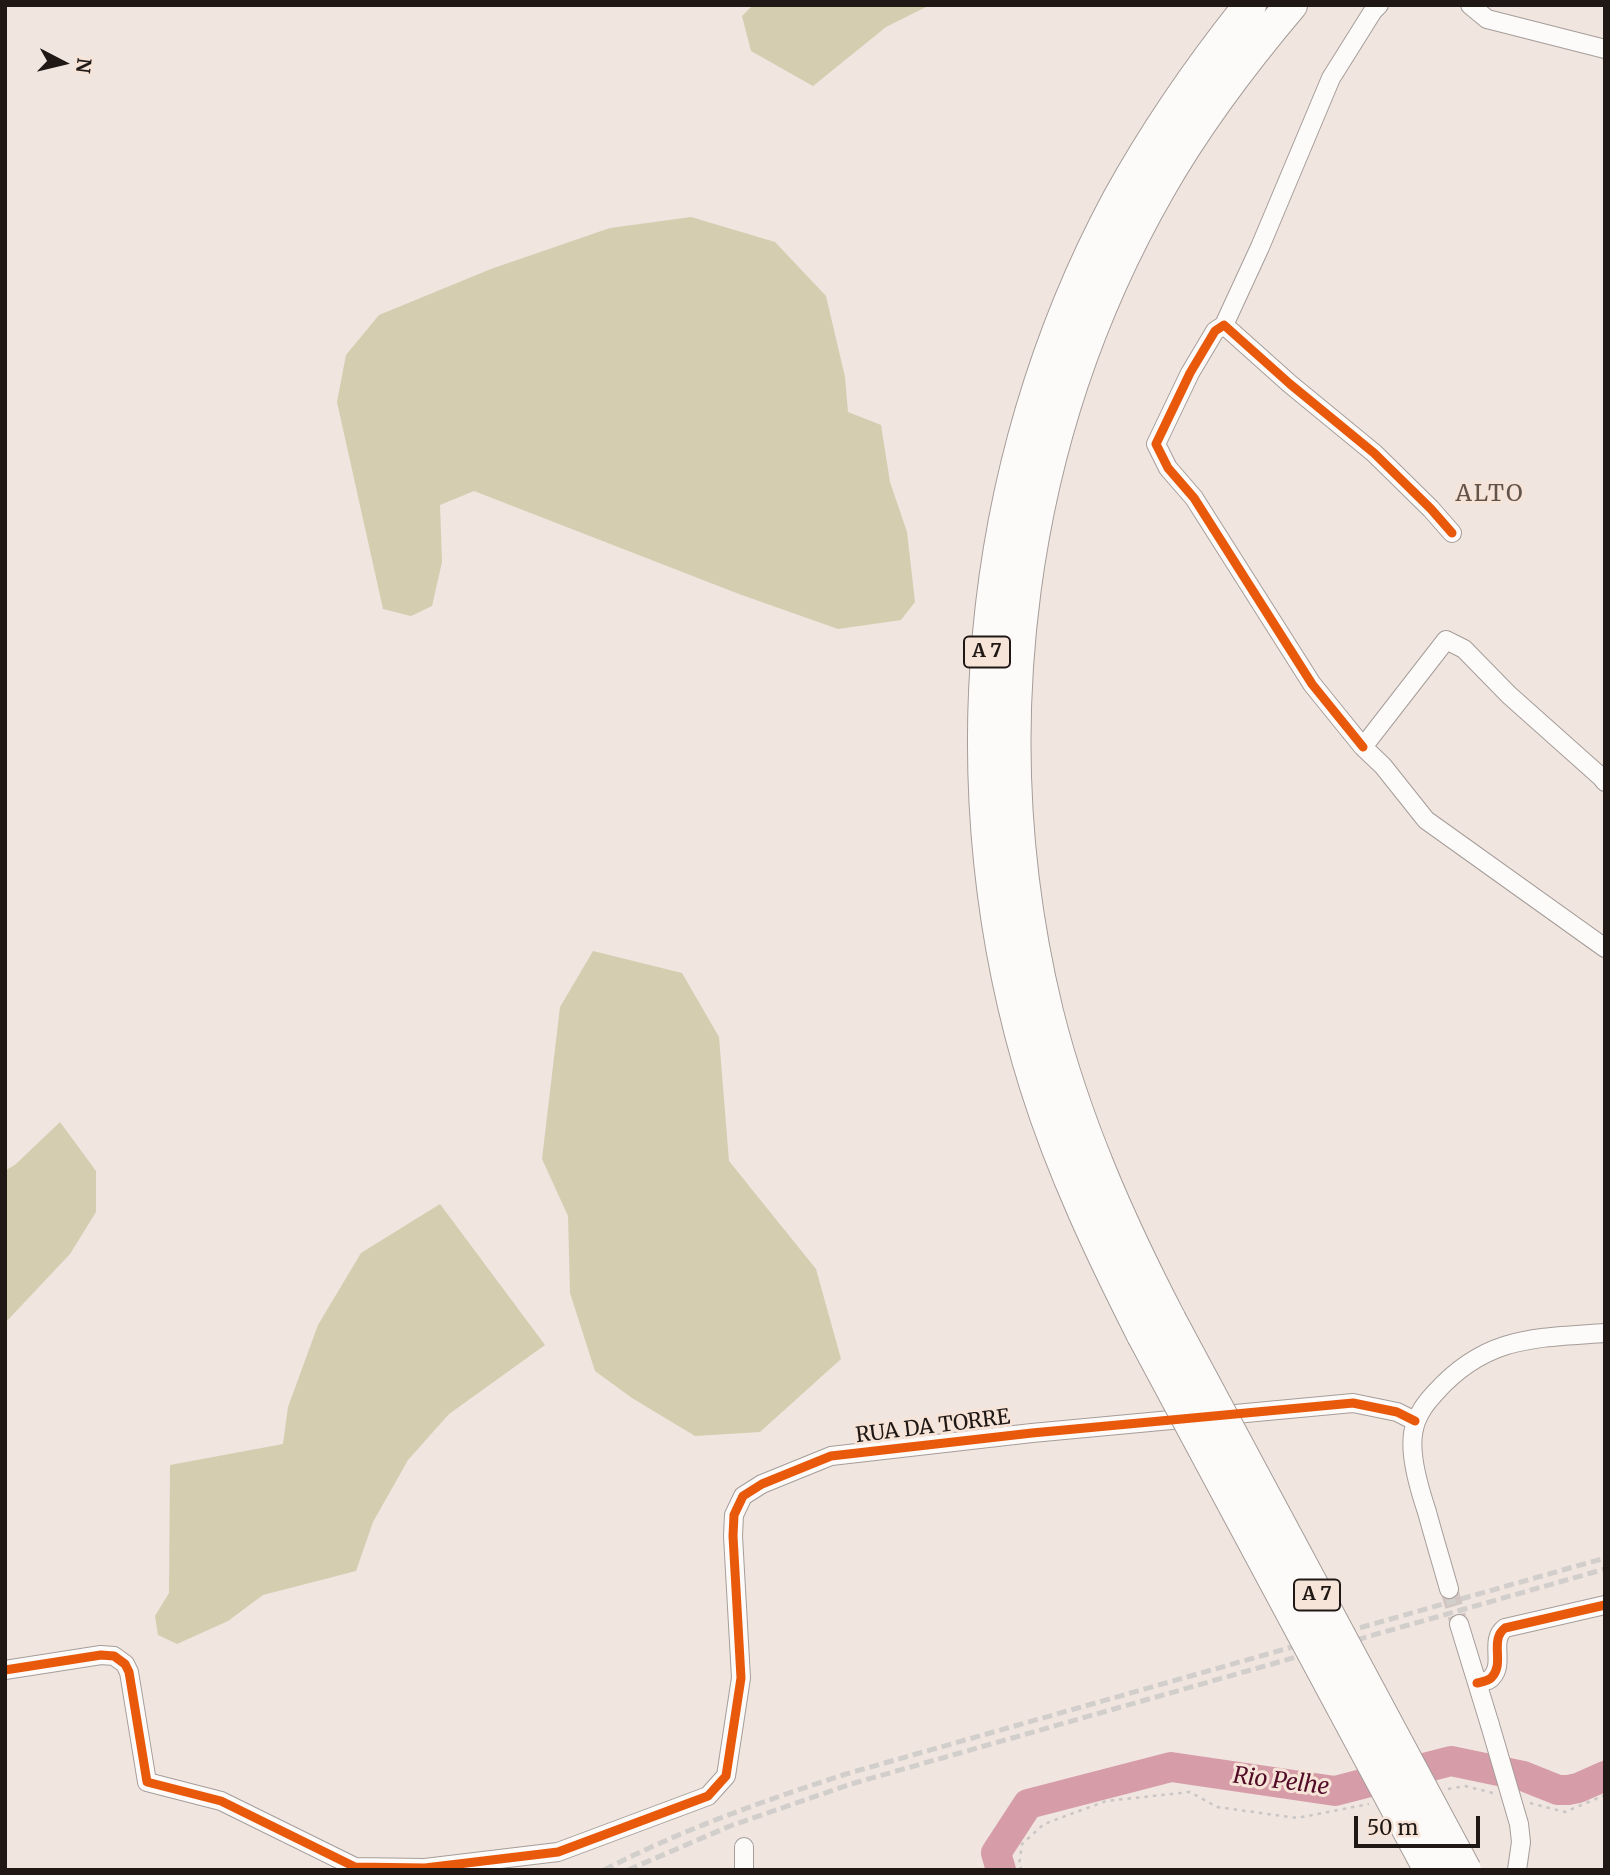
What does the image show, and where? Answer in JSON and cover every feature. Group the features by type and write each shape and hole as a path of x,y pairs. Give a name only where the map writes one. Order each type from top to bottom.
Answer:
{"highway":[{"name":"A 7","path":"1250,5 1186,90 1136,169 1102,230 1065,315 1038,392 1010,493 993,597 986,666 984,760 988,841 1002,946 1035,1083 1058,1149 1095,1236 1157,1328 1465,1870"},
{"name":"A 7","path":"1290,5 1237,71 1158,190 1110,286 1072,383 1036,517 1020,619 1015,711 1016,801 1027,907 1048,1014 1068,1083 1092,1151 1130,1239 1157,1328 1278,1590 1430,1870"}],"street":[{"path":"1379,5 1373,10 1331,78 1224,325 1214,331 1190,373 1156,444 1168,468 1194,498 1312,684 1426,820 1605,948"},
{"path":"1469,5 1487,19 1605,48"},
{"path":"1224,325 1374,453 1452,533"},
{"path":"1363,747 1446,640 1464,649 1509,695 1605,782"},
{"path":"1449,1589 1416,1479 1412,1453 1415,1421 1427,1401 1459,1368 1504,1345 1534,1338 1605,1333"},
{"name":"RUA DA TORRE","path":"425,1869 558,1852 708,1796 726,1776 741,1678 734,1515 743,1496 762,1484 831,1456 1046,1432 1353,1403 1397,1412 1415,1421"},
{"path":"1477,1683 1491,1679 1494,1674 1497,1666 1498,1637 1505,1628 1605,1605"},
{"path":"1459,1624 1519,1824 1521,1842 1517,1870"},
{"path":"5,1670 101,1655 114,1656 125,1664 131,1681 147,1782 221,1801 355,1867 425,1869"},
{"path":"744,1847 744,1870"}],"path":[{"path":"1440,1791 1465,1786 1503,1796"},
{"path":"1022,1870 1019,1865 1022,1844 1044,1824 1106,1801 1190,1792 1216,1807 1297,1818 1375,1803"},
{"path":"1528,1802 1565,1812 1605,1795"}],"shaded area":[{"path":"753,5 930,5 886,27 813,86 751,51 742,16"},
{"path":"691,217 775,242 826,296 845,377 848,412 881,425 890,482 907,532 915,602 901,620 838,629 739,594 474,491 440,505 442,562 432,606 411,616 383,609 337,402 346,355 379,315 491,269 610,228"},
{"path":"593,951 682,973 719,1037 729,1161 816,1269 841,1359 760,1432 695,1436 632,1398 595,1371 570,1293 568,1216 542,1159 560,1007"},
{"path":"60,1122 96,1171 96,1212 70,1254 5,1323 5,1171"},
{"path":"440,1204 545,1345 449,1414 408,1460 373,1522 356,1571 263,1595 228,1621 177,1644 158,1635 155,1616 169,1593 170,1465 283,1444 288,1407 318,1325 361,1253"}],"waterway":[{"name":"Rio Pelhe","path":"1001,1870 996,1853 1028,1804 1171,1767 1335,1791 1451,1761 1523,1776 1558,1790 1578,1788 1605,1776"}],"tunnel":[{"path":"1449,1589 1459,1624"}],"railway":[{"path":"604,1870 723,1817 846,1774 1605,1558"},
{"path":"628,1870 730,1826 851,1784 1605,1569"}],"cycle path":[{"path":"1363,747 1312,684 1194,498 1168,468 1156,444 1190,373 1215,331 1224,325 1374,453 1452,533"},
{"path":"5,1670 101,1655 114,1656 125,1664 129,1672 147,1782 221,1801 355,1867 425,1868 558,1852 708,1796 726,1776 741,1678 734,1515 743,1496 762,1484 831,1456 1032,1433 1353,1403 1397,1412 1415,1421"},
{"path":"1477,1683 1489,1679 1496,1671 1498,1639 1505,1628 1605,1605"}],"district":[{"name":"ALTO","path":"1490,494"}]}
